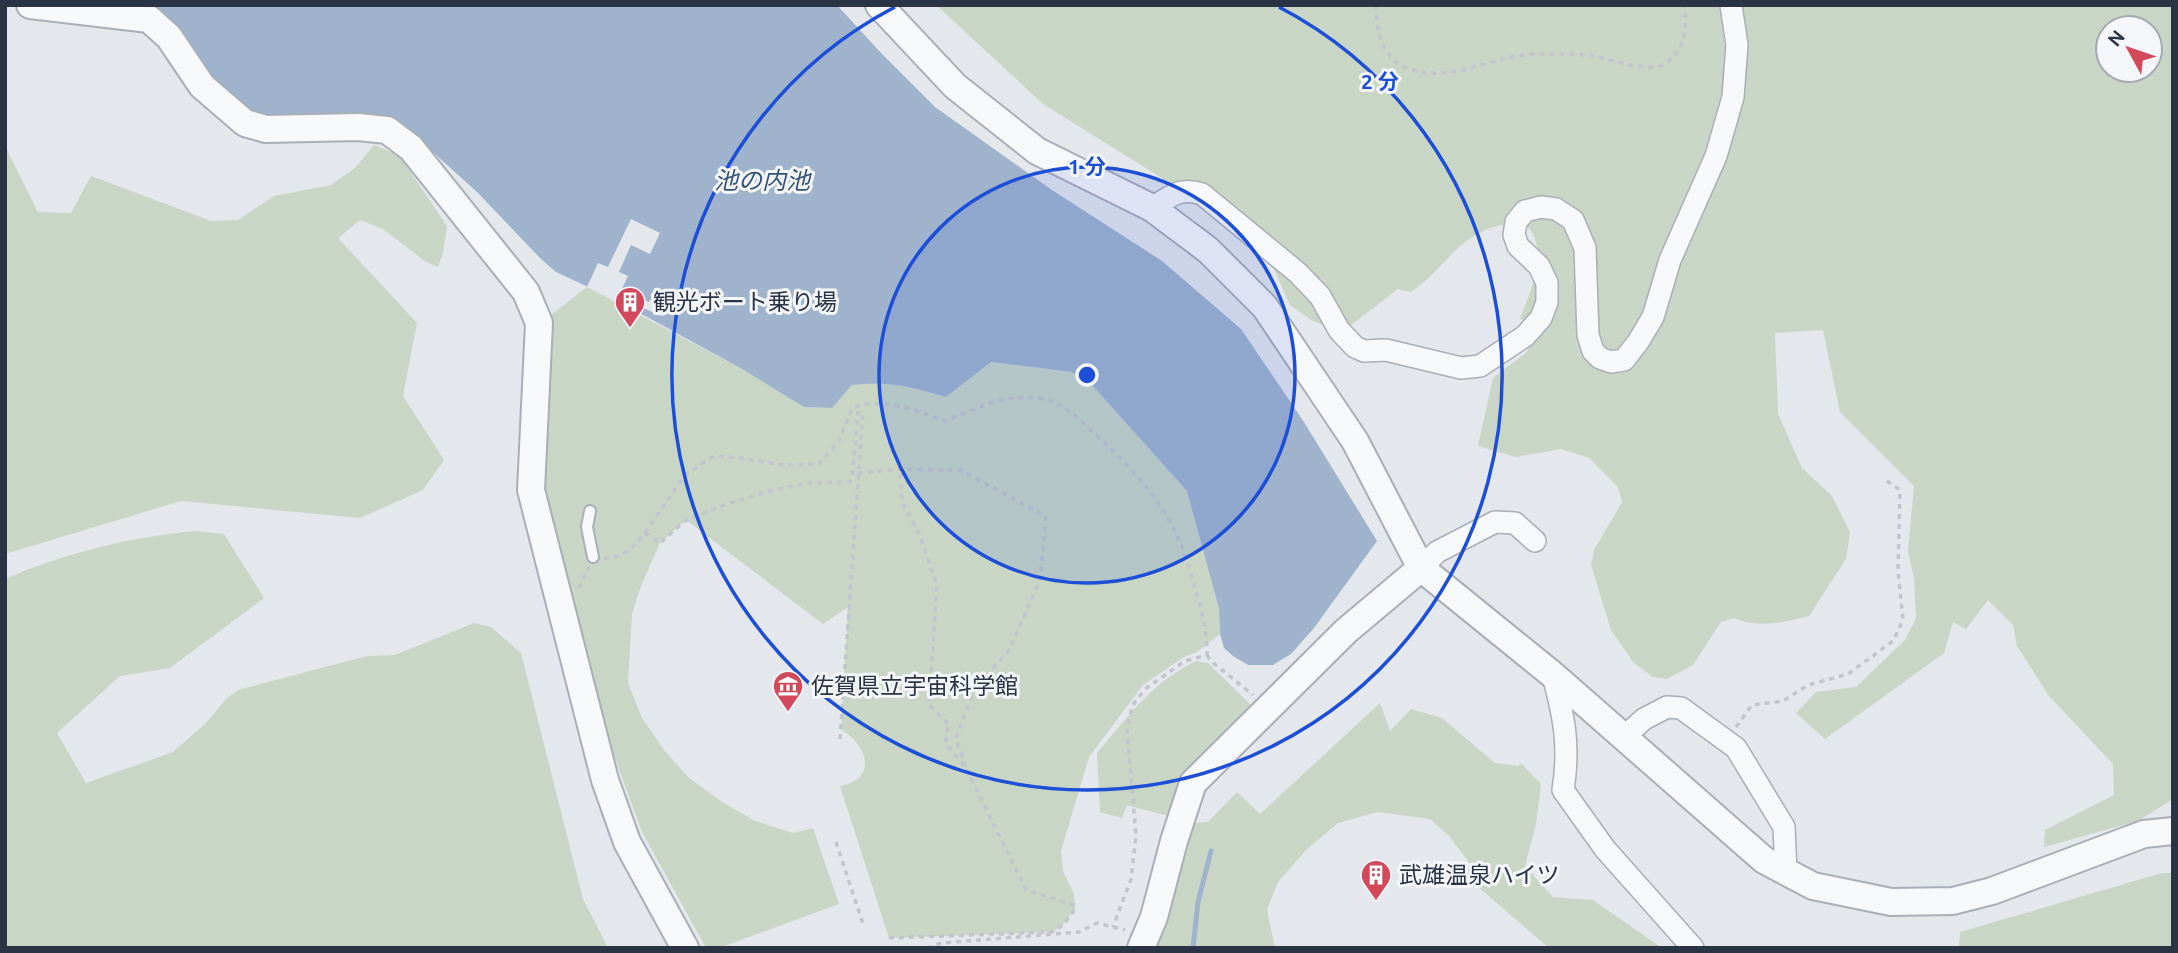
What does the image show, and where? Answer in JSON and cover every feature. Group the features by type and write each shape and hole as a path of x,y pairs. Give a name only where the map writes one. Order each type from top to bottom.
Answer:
{"street":[{"path":"30,5 149,19 169,37 202,86 245,123 266,129 358,127 387,130 411,148 526,292 539,323 531,490 605,780 627,842 685,948"},
{"path":"879,5 955,86 1037,151 1152,208 1208,250 1265,307 1355,441 1421,568 1553,675 1764,860 1813,887 1891,902 1953,901 1992,891 2144,834 2173,831"},
{"path":"1152,208 1174,194 1187,190 1202,194 1298,273 1320,296 1339,330 1355,347 1364,351 1387,350 1461,368 1480,366 1525,337 1541,318 1547,302 1547,283 1539,266 1518,246 1514,235 1516,222 1525,211 1541,207 1556,209 1573,220 1585,248 1588,335 1593,351 1600,358 1611,362 1624,360 1653,317 1670,260 1716,156 1733,97 1737,45 1731,5"},
{"path":"1133,939 1154,917 1174,841 1194,783 1346,631 1437,552 1495,522 1515,523 1535,541"},
{"path":"1553,675 1565,728 1568,761 1563,790 1605,849 1693,948"},
{"path":"1624,737 1644,719 1667,707 1681,708 1736,748 1784,827 1786,872"}],"lane":[{"path":"590,512 587,527 593,557"}],"path":[{"path":"1376,5 1380,41 1404,67 1421,72 1457,71 1514,57 1554,54 1591,55 1653,67 1665,64 1677,53 1685,34 1684,5"},
{"path":"593,557 614,559 635,546 685,475 713,456 783,466 819,464 839,441 852,408 862,404 900,405 945,421 994,401 1023,398 1046,400 1067,408 1115,451 1165,511 1181,544 1203,616 1207,655 1255,697 1245,704"},
{"path":"645,533 660,543 686,520 769,491 808,483 850,482 858,413 863,411 840,740"},
{"path":"858,473 900,469 960,470 1046,516 1040,580 1009,650 973,692 956,738 966,768 1026,890 1074,905 1075,909 1063,925 1052,932 889,938"},
{"path":"900,469 902,502 919,533 937,585 929,705 949,724 945,743 966,768"},
{"path":"1726,740 1752,705 1783,701 1808,685 1848,674 1893,641 1903,621 1898,571 1900,490 1886,481"},
{"path":"1113,927 1131,879 1136,836 1127,732 1132,706 1145,689 1185,661 1207,655"},
{"path":"836,842 863,924"},
{"path":"927,948 942,943 1079,932 1097,923 1113,927 1133,939"}],"green space":[{"path":"936,5 2173,5 2173,799 2138,821 2044,847 2045,830 2114,795 2113,764 2049,696 2017,646 2013,625 1988,600 1966,629 1953,622 1944,653 1825,739 1796,713 1816,692 1856,687 1905,640 1916,618 1914,578 1908,551 1914,486 1840,412 1823,330 1775,333 1778,414 1802,468 1832,496 1850,532 1846,559 1809,616 1771,623 1753,623 1734,618 1721,622 1693,665 1667,679 1653,677 1633,662 1611,630 1591,565 1594,550 1622,502 1618,487 1589,458 1561,449 1516,457 1478,446 1493,378 1527,352 1539,323 1520,319 1533,285 1538,261 1535,238 1529,228 1502,225 1475,235 1411,292 1398,289 1350,326 1337,330 1311,320 1290,305 1269,258 1189,195 1043,104"},
{"path":"374,145 399,155 447,226 438,267 426,262 383,229 360,220 338,238 417,323 403,396 444,460 423,490 360,518 181,501 5,554 5,146 38,212 71,213 91,176 211,221 238,220 274,196 331,185 355,168"},
{"path":"587,287 742,369 805,407 832,408 852,385 866,384 900,385 946,397 991,362 1072,372 1092,385 1187,491 1219,609 1220,634 1197,652 1184,657 1143,685 1089,757 1061,851 1063,871 1074,894 1075,909 1063,925 1052,932 889,938 840,786 860,777 865,761 858,744 841,730 848,607 823,624 686,520 660,543 641,586 632,614 628,683 642,718 664,750 689,778 755,821 793,833 813,828 839,904 719,948 706,948 642,832 564,619 545,524 540,431 546,319"},
{"path":"196,531 224,534 264,598 170,668 120,676 57,733 86,783 173,752 238,690 367,656 395,655 474,623 491,627 521,653 583,899 608,948 5,948 5,579 99,548 149,537"},
{"path":"1196,661 1208,663 1254,708 1172,817 1127,805 1122,818 1100,812 1097,753 1154,690"},
{"path":"1380,703 1390,731 1411,709 1442,718 1495,763 1518,766 1521,763 1541,784 1536,824 1525,866 1553,897 1593,900 1662,948 1549,948 1462,873 1472,866 1449,836 1430,819 1378,812 1338,823 1306,850 1278,882 1267,910 1275,948 1155,948 1191,823 1208,822 1237,792 1260,814"},
{"path":"2162,873 2173,873 2173,948 1959,948 1960,932"}],"water":[{"name":"池の内池","path":"130,5 837,5 935,107 1052,190 1162,261 1241,329 1304,422 1377,541 1314,628 1291,654 1273,665 1248,665 1224,648 1220,634 1219,609 1187,491 1092,385 1072,372 991,362 946,397 900,385 866,384 852,385 832,408 804,407 742,369 616,300 556,272 477,192 426,146 262,123"}],"pier":[{"path":"631,219 660,233 650,254 631,245 619,272 628,276 622,289 649,302 651,299 666,306 661,316 619,297 616,300 587,287 598,263 608,267"}],"waterway":[{"path":"1193,948 1198,902 1211,851"}],"place":[{"name":"観光ボート乗り場","path":"630,329"},
{"name":"佐賀県立宇宙科学館","path":"788,713"},
{"name":"武雄温泉ハイツ","path":"1376,902"}]}
